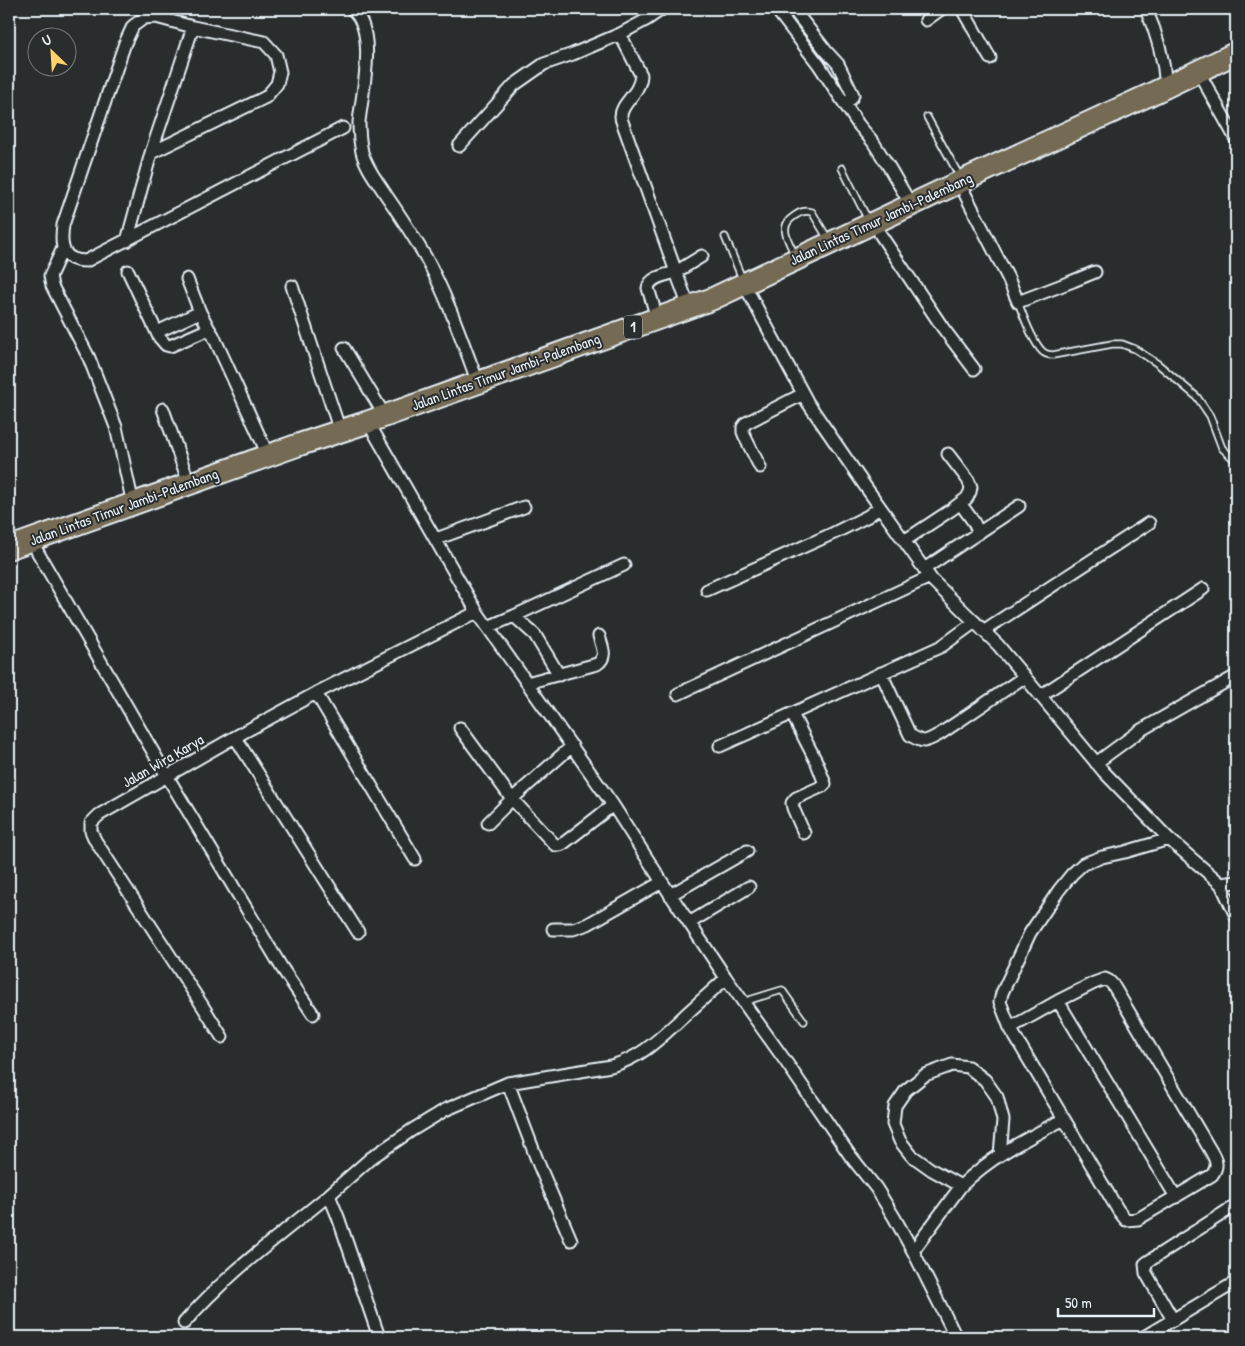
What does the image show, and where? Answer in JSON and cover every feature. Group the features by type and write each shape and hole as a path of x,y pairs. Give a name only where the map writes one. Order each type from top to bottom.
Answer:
{"highway":[{"name":"Jalan Lintas Timur Jambi-Palembang","path":"9,562 478,383 746,288 1201,76 1236,52"},
{"name":"Jalan Lintas Timur Jambi-Palembang","path":"9,548 340,431 376,422 599,352 718,306 796,259 830,243 875,229 911,205 964,188 1166,86 1236,66"}],"street":[{"path":"459,146 514,85 544,64 620,34 662,9"},
{"path":"776,9 819,65 889,167 911,205"},
{"path":"926,20 941,9"},
{"path":"962,9 990,58"},
{"path":"1146,9 1160,44 1166,86"},
{"path":"357,10 366,34 366,56 359,122 362,154 372,174 425,256 454,320 478,383"},
{"path":"797,14 838,64 853,96 844,103"},
{"path":"151,153 266,97 277,84 280,72 276,55 264,42 193,27 156,16 144,18 133,26 125,43 64,225 63,248 68,256 76,261 86,261 127,241 343,128"},
{"path":"127,241 151,153 193,27"},
{"path":"620,34 641,76 640,83 634,94 624,107 621,115 623,124 689,307"},
{"path":"1201,76 1236,139"},
{"path":"964,188 1018,302 1095,272"},
{"path":"875,229 943,328 974,369"},
{"path":"63,248 50,276 52,286 89,358 116,427 133,504"},
{"path":"657,318 649,294 649,284 651,281 676,272 702,256"},
{"path":"128,272 157,332 165,344 170,346 209,329"},
{"path":"187,279 200,312 213,335 268,455"},
{"path":"292,286 340,431"},
{"path":"746,288 808,404 927,573 998,645 1100,767 1169,838 1221,884 1236,916"},
{"path":"157,332 200,312"},
{"path":"344,348 376,422 436,539 477,612 613,805 726,978 849,1154 876,1188 913,1251 956,1337"},
{"path":"760,468 745,437 743,427 746,423 803,394"},
{"path":"163,409 189,484"},
{"path":"904,540 967,498 971,487 968,480 948,454"},
{"path":"960,503 980,533"},
{"path":"678,694 927,573 1019,506"},
{"path":"436,539 524,507"},
{"path":"706,590 834,533 880,508"},
{"path":"720,746 942,646 979,626 1149,523"},
{"path":"37,551 167,776 282,968 312,1014"},
{"path":"488,626 514,616 624,565"},
{"path":"1040,696 1203,589"},
{"name":"Jalan Wira Karya","path":"222,1037 182,972 95,840 91,831 91,822 99,815 235,737 316,693 477,612"},
{"path":"514,616 535,635 559,675"},
{"path":"528,683 601,662 604,654 599,636"},
{"path":"881,674 910,735 926,742 1024,677"},
{"path":"1100,767 1141,730 1236,676"},
{"path":"316,693 416,859"},
{"path":"792,714 825,784 796,798 792,803 804,832"},
{"path":"460,728 512,799 555,845 564,843 613,805"},
{"path":"235,737 358,932"},
{"path":"488,823 572,746"},
{"path":"1010,1028 1102,979 1109,981 1215,1160 1217,1166 1212,1175 1138,1219 1126,1220 1118,1210 1010,1028 1000,1002 1002,993 1030,933 1058,890 1072,874 1084,864 1102,857 1169,838"},
{"path":"670,894 747,851"},
{"path":"553,929 573,929 588,924 662,882"},
{"path":"1221,884 1236,882"},
{"path":"689,923 749,887"},
{"path":"184,1323 246,1261 329,1195 371,1158 412,1130 445,1110 508,1084 624,1063 652,1046 726,978"},
{"path":"1058,1001 1176,1197"},
{"path":"961,1186 932,1170 911,1155 900,1141 893,1124 895,1106 906,1090 925,1075 952,1066 968,1067 985,1080 997,1098 1003,1120 1000,1155"},
{"path":"508,1084 539,1165 571,1240"},
{"path":"913,1251 961,1186 977,1171 1000,1155 1064,1119"},
{"path":"329,1195 379,1337"},
{"path":"1173,1320 1146,1273 1145,1264 1236,1205"},
{"path":"1144,1337 1236,1282"}],"lane":[{"path":"927,117 964,188"},
{"path":"842,168 875,229"},
{"path":"796,259 786,236 785,225 800,212 812,212 830,243"},
{"path":"725,237 746,288"},
{"path":"1018,302 1037,344 1047,355 1122,344 1135,349 1158,364 1197,397 1210,416 1222,448 1236,461"},
{"path":"743,1002 782,990 804,1021"}]}
